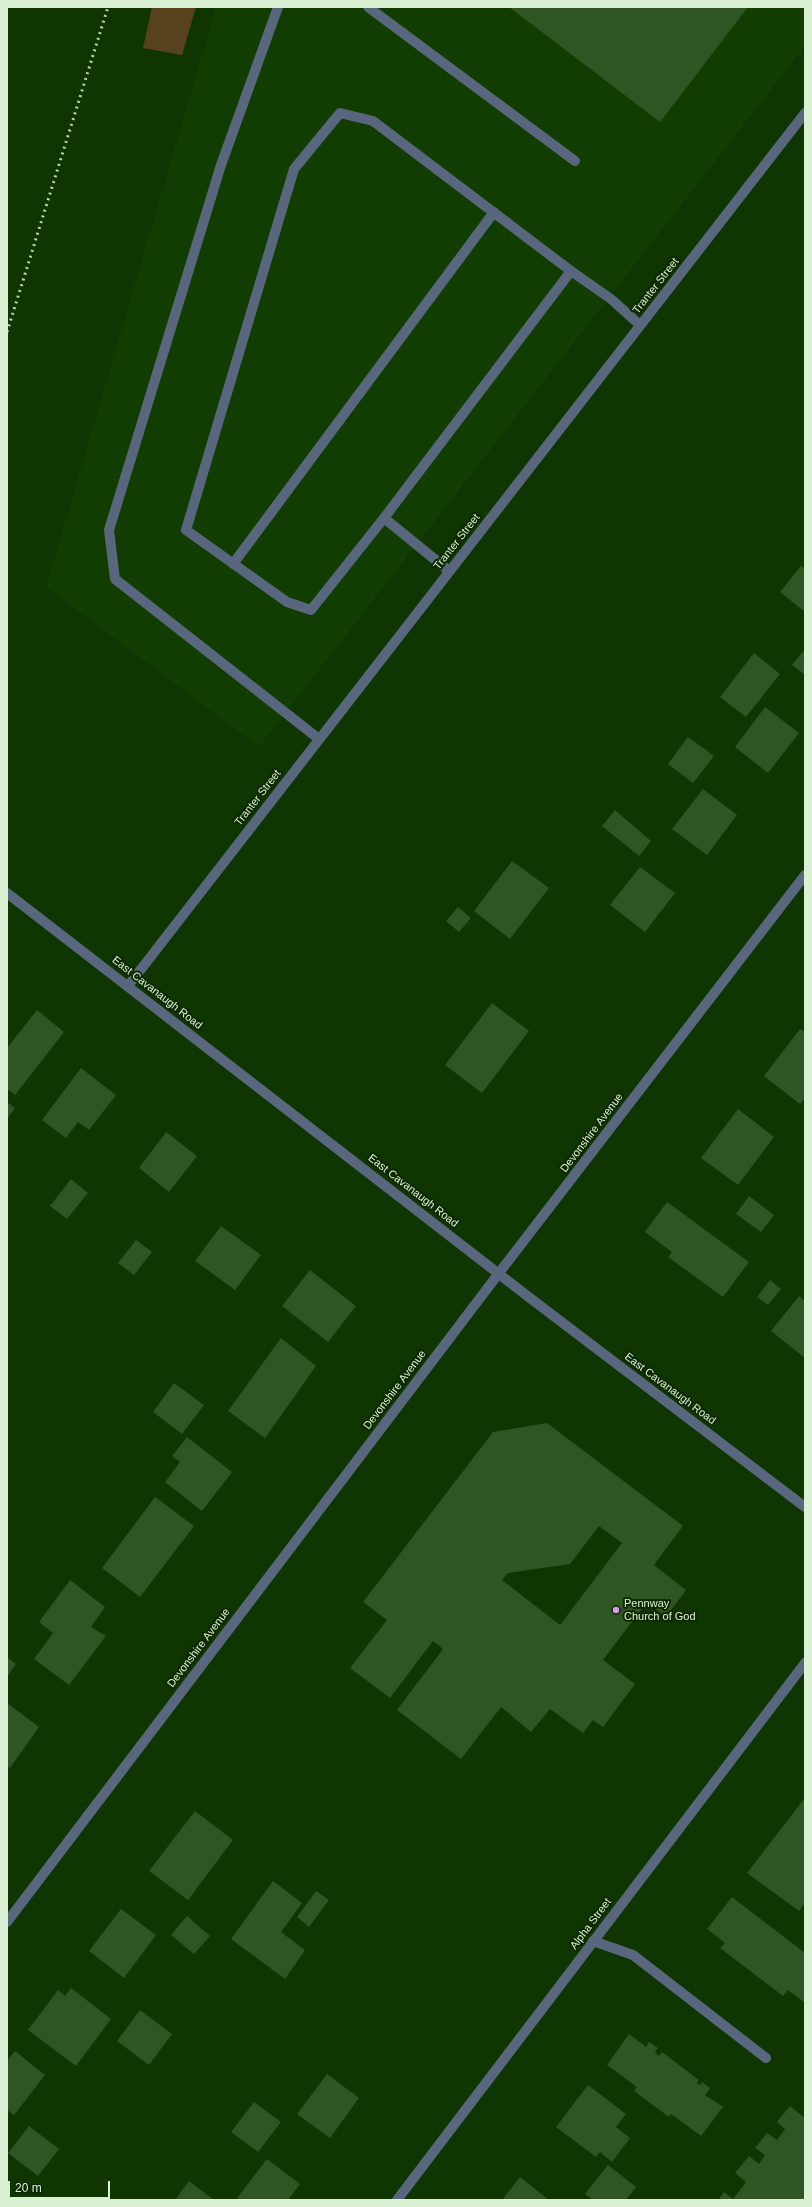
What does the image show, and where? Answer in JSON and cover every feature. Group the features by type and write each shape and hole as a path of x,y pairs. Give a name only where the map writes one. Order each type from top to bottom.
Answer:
{"street":[{"path":"278,7 221,165 109,530 115,579 320,739"},
{"path":"368,7 575,161"},
{"path":"571,271 384,518 311,610 287,602 186,530 294,168 340,113 373,121 571,271 611,299 640,325"},
{"name":"Tranter Street","path":"128,986 805,113"},
{"path":"234,564 494,212"},
{"path":"384,518 449,571"},
{"name":"Devonshire Avenue","path":"7,1922 499,1273 805,875"},
{"name":"East Cavanaugh Road","path":"7,893 805,1507"},
{"name":"Alpha Street","path":"397,2200 805,1663"},
{"path":"593,1941 633,1955 766,2058"}],"shaded area":[{"path":"152,7 196,7 182,55 143,48"},
{"path":"216,7 805,7 805,46 259,747 46,587"}],"building":[{"path":"509,7 748,7 660,122"},
{"path":"801,566 805,569 805,612 780,592"},
{"path":"805,649 805,675 792,665"},
{"path":"754,653 780,674 746,717 720,697"},
{"path":"765,707 799,733 768,773 735,747"},
{"path":"688,737 714,756 693,783 668,764"},
{"path":"703,789 737,815 707,855 672,829"},
{"path":"615,810 651,841 639,856 602,826"},
{"path":"512,861 549,888 510,939 474,911"},
{"path":"640,867 675,893 645,932 610,905"},
{"path":"458,907 471,918 459,932 446,921"},
{"path":"492,1003 529,1031 482,1093 445,1065"},
{"path":"37,1010 64,1032 15,1095 7,1089 7,1048"},
{"path":"800,1029 805,1032 805,1098 800,1104 764,1076"},
{"path":"81,1068 116,1095 89,1130 78,1122 66,1138 42,1120"},
{"path":"7,1102 15,1108 7,1119"},
{"path":"738,1109 774,1137 738,1185 701,1158"},
{"path":"166,1132 197,1156 169,1192 139,1168"},
{"path":"71,1179 88,1193 67,1219 50,1206"},
{"path":"749,1196 774,1215 761,1232 736,1214"},
{"path":"667,1202 749,1262 723,1297 668,1257 672,1252 645,1232"},
{"path":"221,1226 261,1255 235,1290 195,1261"},
{"path":"136,1240 152,1252 134,1275 118,1263"},
{"path":"310,1270 356,1306 328,1342 282,1306"},
{"path":"770,1280 781,1289 768,1305 757,1297"},
{"path":"799,1296 805,1301 805,1358 771,1331"},
{"path":"281,1338 316,1366 265,1438 228,1411"},
{"path":"174,1383 204,1405 182,1434 153,1412"},
{"path":"547,1423 683,1526 654,1565 686,1590 666,1617 647,1602 603,1660 635,1684 603,1727 593,1720 583,1733 550,1709 531,1732 501,1707 461,1759 397,1710 443,1649 433,1641 390,1698 350,1668 387,1620 363,1602 493,1432","holes":["599,1526 622,1543 560,1625 502,1580 508,1573 570,1564"]},
{"path":"187,1437 232,1472 202,1511 165,1482 180,1462 172,1456"},
{"path":"155,1497 194,1526 140,1597 102,1568"},
{"path":"70,1580 105,1607 91,1627 106,1636 69,1685 34,1659 53,1633 39,1622"},
{"path":"7,1657 16,1664 7,1677"},
{"path":"7,1703 39,1727 10,1768 7,1766"},
{"path":"804,1799 805,1903 799,1911 747,1873"},
{"path":"195,1811 233,1840 188,1900 149,1871"},
{"path":"273,1881 302,1903 281,1932 305,1950 285,1979 231,1939"},
{"path":"316,1891 329,1900 309,1927 297,1917"},
{"path":"732,1897 805,1953 804,2002 788,1990 783,1996 720,1948 725,1943 707,1929"},
{"path":"121,1909 156,1935 124,1978 89,1951"},
{"path":"187,1916 210,1936 194,1954 171,1935"},
{"path":"71,1988 111,2019 76,2066 28,2030 58,1990 65,1996"},
{"path":"140,2010 172,2034 149,2065 117,2041"},
{"path":"629,2034 646,2047 649,2042 658,2048 655,2052 659,2056 662,2052 699,2080 697,2083 700,2085 702,2082 710,2088 705,2095 723,2107 701,2136 671,2114 669,2117 634,2091 637,2087 607,2065"},
{"path":"15,2051 45,2075 14,2115 7,2110 7,2061"},
{"path":"327,2074 359,2098 330,2138 297,2114"},
{"path":"588,2085 626,2114 616,2127 630,2138 612,2162 600,2152 596,2157 556,2127"},
{"path":"254,2102 281,2122 258,2152 231,2132"},
{"path":"790,2106 805,2118 805,2200 718,2200 724,2192 733,2199 746,2182 735,2173 749,2156 759,2164 765,2155 755,2148 767,2133 777,2140 785,2129 777,2122"},
{"path":"29,2126 59,2149 38,2176 8,2153"},
{"path":"267,2159 300,2184 288,2200 241,2200 237,2198"},
{"path":"608,2165 636,2187 626,2200 593,2200 585,2194"},
{"path":"520,2177 549,2200 502,2200"},
{"path":"189,2181 214,2200 175,2200"}],"railway":[{"path":"7,332 108,7"}],"place":[{"name":"Pennway Church of God","path":"616,1610"}]}
